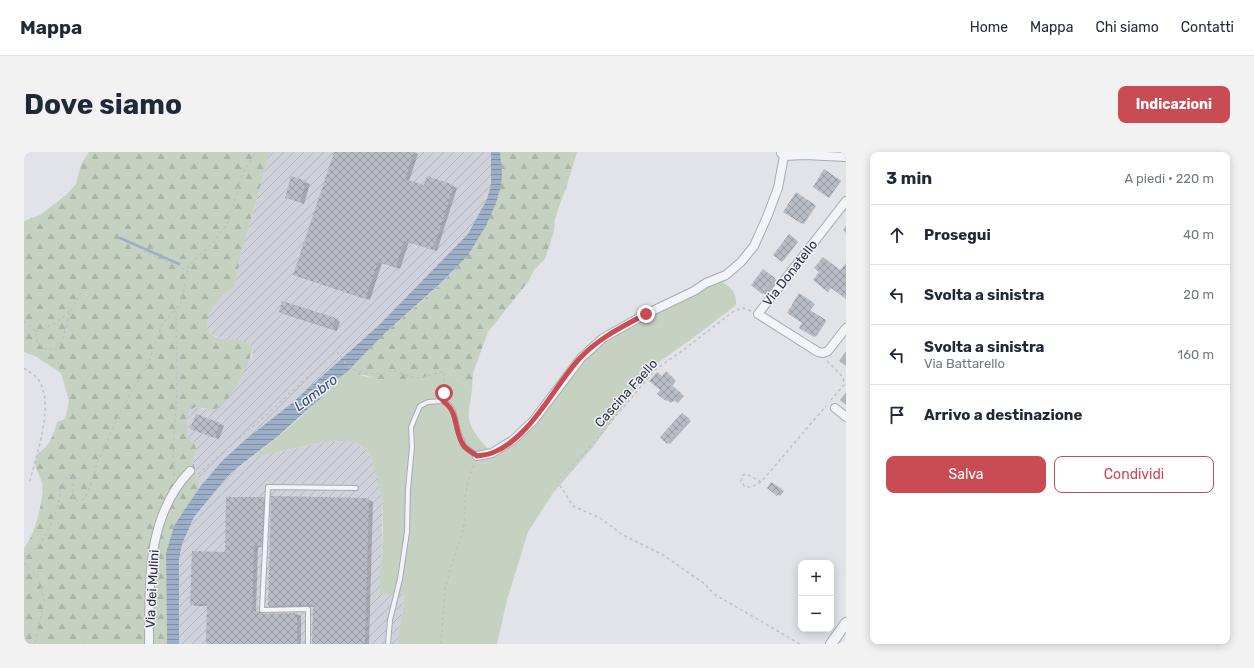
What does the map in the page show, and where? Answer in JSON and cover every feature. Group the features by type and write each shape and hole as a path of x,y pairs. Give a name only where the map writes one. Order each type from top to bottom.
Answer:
{"street":[{"path":"476,457 492,453 513,440 534,420 580,358 603,338 646,314 694,291 706,283 726,275 741,262 754,246 767,217 778,188 782,154 846,158"},
{"name":"Via Donatello","path":"818,352 758,314 846,201"},
{"path":"818,352 824,353 828,351 846,328"},
{"path":"835,408 846,417"},
{"name":"Via dei Mulini","path":"150,644 150,570 154,545 164,513 175,488 192,474"},
{"path":"831,644 846,623"}],"lane":[{"path":"388,644 390,620 400,579 407,532 408,489 412,447 411,427 420,406 428,402 443,401 449,405 453,411 458,434 464,446 476,457"},
{"path":"308,644 308,609 262,610 268,487 356,488"}],"path":[{"path":"24,557 32,553 42,541 53,518 58,505 61,489 68,475 73,476 73,498 78,501 84,499 88,492 98,460 121,411 150,359 162,324 176,310 181,302 189,265 213,243 229,221 242,174 256,152"},
{"path":"144,251 188,271"},
{"path":"24,321 36,331 37,342 47,350 56,348 62,341 71,310 81,293"},
{"name":"Cascina Faello","path":"758,314 743,308 734,311 656,369 581,457 557,481 573,506 600,518 623,535 662,555 705,584 714,594 766,626 800,644"},
{"path":"36,331 56,323 71,310"},
{"path":"175,488 173,448 177,393 176,310"},
{"path":"192,474 204,470 336,351 351,368 361,372 387,373 394,370 411,377 421,378 444,371 443,401"},
{"path":"761,482 747,474 743,475 741,481 745,487 752,487 761,482 844,385 843,377 818,352"},
{"path":"24,368 39,380 46,401 46,415 29,484"},
{"path":"441,644 445,590 462,534 465,519 465,497 468,481 476,457"},
{"path":"24,563 36,576 41,586 44,601 34,644"}],"shaded area":[{"path":"270,152 491,152 491,186 487,199 475,222 468,234 458,245 379,325 292,403 246,439 221,462 200,487 193,461 196,449 194,443 188,437 187,419 191,409 197,407 206,410 252,356 253,346 240,341 224,340 213,335 207,331 208,317 213,307 223,295 234,287 243,247"},
{"path":"335,441 357,443 366,450 372,460 376,472 383,503 380,594 405,594 397,644 179,644 179,560 182,544 194,517 227,477 251,458 319,443"}],"green space":[{"path":"89,152 270,152 243,247 234,287 223,295 213,307 208,317 207,331 212,335 220,338 241,341 253,346 244,372 228,398 213,410 197,407 191,409 187,419 188,437 194,443 196,449 193,461 200,487 174,526 166,553 167,644 24,644 24,548 28,543 35,527 42,498 42,483 36,469 35,462 37,454 45,448 50,440 57,422 65,419 69,401 61,373 35,356 24,352 24,221 40,215 66,195 76,184 81,164"},
{"path":"500,152 577,152 555,218 554,231 545,259 534,270 528,282 488,332 473,373 472,390 444,371 421,378 389,380 376,379 364,375 342,375 353,366 384,334 427,297 466,256 482,233 493,209 500,182"},
{"path":"714,279 727,285 733,291 736,305 659,362 645,376 593,447 553,493 528,532 507,600 497,644 397,644 405,595 379,594 383,533 383,503 372,460 366,450 357,443 335,441 318,443 251,458 304,414 338,377 345,374 378,379 403,379 420,377 444,371 472,390 469,412 470,423 488,449 497,450 513,440 603,338"}],"water":[{"name":"Lambro","path":"491,152 500,152 502,174 501,186 496,203 486,226 468,255 441,283 384,334 347,372 334,381 321,398 277,437 227,477 194,517 182,544 179,560 179,644 167,644 166,553 174,526 181,515 200,487 221,462 246,439 292,403 379,325 468,234 487,199 491,185"}],"building":[{"path":"334,152 414,152 405,179 424,185 427,176 454,185 433,250 404,241 396,267 378,262 365,299 293,275"},
{"path":"824,169 840,180 829,198 813,187"},
{"path":"291,176 306,181 300,202 285,198"},
{"path":"796,192 815,205 802,224 783,212"},
{"path":"789,234 798,241 782,262 773,255"},
{"path":"823,257 840,270 846,263 846,299 831,288 828,292 813,280 819,272 814,268"},
{"path":"763,269 775,278 762,294 751,285"},
{"path":"799,293 814,303 810,310 826,320 814,337 799,328 802,323 787,313"},
{"path":"282,301 336,318 333,329 279,312"},
{"path":"666,371 673,378 669,383 681,393 673,402 669,398 666,401 657,394 660,390 649,381 657,372 662,376"},
{"path":"682,413 690,419 667,444 660,437"},
{"path":"196,414 220,423 215,438 190,429"},
{"path":"771,482 782,489 777,496 767,488"},
{"path":"271,496 369,498 365,644 312,644 313,605 268,606"},
{"path":"226,497 264,497 262,546 254,545 252,611 259,611 262,614 297,613 297,644 206,644 207,604 190,604 192,551 225,552"}],"waterway":[{"path":"120,238 179,264"}],"route":[{"path":"444,393 443,401 449,405 453,411 458,434 464,446 477,456 492,453 513,440 534,420 580,358 603,338 646,314"}]}
